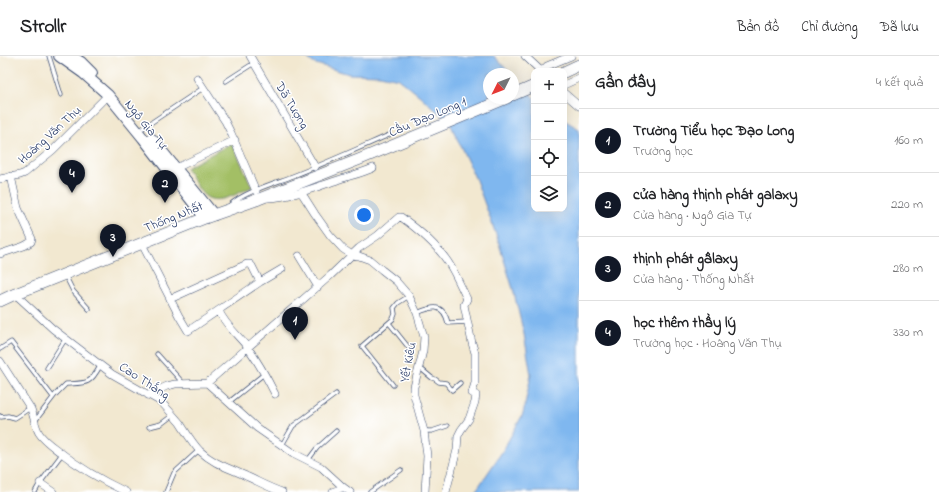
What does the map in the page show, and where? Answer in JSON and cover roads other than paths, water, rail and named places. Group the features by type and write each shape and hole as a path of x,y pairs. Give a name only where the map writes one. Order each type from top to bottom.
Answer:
{"main road":[{"name":"Ngô Gia Tự","path":"59,56 83,73 99,87 110,93 213,216"},
{"name":"Ngô Gia Tự","path":"72,56 81,62 143,128 149,140"},
{"path":"567,71 579,65"},
{"path":"519,92 531,87"},
{"name":"Cầu Đạo Long 1","path":"358,160 493,104"},
{"name":"Thống Nhất","path":"0,300 213,216 258,195 358,160"}],"street":[{"path":"525,56 539,68"},
{"path":"545,68 571,56"},
{"name":"Dã Tượng","path":"252,59 315,167"},
{"path":"197,78 225,121 235,140 258,195 280,198 362,173 373,168"},
{"path":"567,84 579,78"},
{"name":"Hoàng Văn Thụ","path":"0,179 25,173 52,150 110,93"},
{"path":"567,95 579,106"},
{"path":"173,170 235,140"},
{"path":"0,254 24,246 32,239 18,208 11,176"},
{"name":"Yết Kiêu","path":"301,192 314,214 343,249 352,255 370,260 396,281 409,296 417,313 424,337 423,351 414,387 414,395 424,430 427,456 425,492"},
{"path":"148,395 175,384 208,382 318,287 359,248 401,217 414,226 440,251 449,263 467,299 464,304 475,353 475,383 472,393 476,395 469,418 458,436 457,450 446,492"},
{"path":"142,244 188,331 260,282 282,269"},
{"path":"299,256 318,287"},
{"path":"170,299 247,264 252,266 260,282"},
{"name":"Cao Thắng","path":"15,294 53,329 112,374 161,402 173,415 199,450 210,460 272,489 282,492"},
{"path":"219,310 222,317 248,348 265,373 274,394"},
{"path":"0,362 30,408 38,432 43,438 79,466 121,491"},
{"path":"208,382 257,428 294,453 322,467 350,492"},
{"path":"40,483 53,492"},
{"path":"333,492 343,487"}],"lane":[{"path":"49,56 61,95"},
{"path":"226,82 252,59"},
{"path":"143,128 203,88"},
{"path":"258,195 315,167 389,135"},
{"path":"65,274 73,291 89,309"},
{"path":"394,385 362,346 392,319 395,314 394,308 398,303 409,296"},
{"path":"417,313 432,307 439,308 446,316 448,323 467,322"},
{"path":"389,322 409,348"},
{"path":"47,368 66,338"},
{"path":"0,349 11,342 53,398"},
{"path":"157,354 183,384"},
{"path":"35,421 66,384 87,382 95,375 101,365"},
{"path":"419,367 432,378 439,382 446,383 452,390 460,383"},
{"path":"229,402 265,373"},
{"path":"282,445 293,426 336,394"},
{"path":"0,416 16,418 30,408"},
{"path":"148,427 161,424 173,415"},
{"path":"424,430 432,431 447,426"},
{"path":"308,460 316,448 336,431"},
{"path":"166,492 174,473 199,450"},
{"path":"35,492 62,454"},
{"path":"370,492 400,470"}],"water":[{"path":"305,56 494,56 505,68 483,68 483,104 519,104 519,82 531,95 531,212 567,212 567,122 579,129 579,492 475,492 502,452 523,414 531,375 524,334 513,289 497,237 476,180 450,123 399,79 380,75 349,74 313,63"}],"place":[{"name":"học thêm thầy lý","path":"72,193"},
{"name":"cửa hàng thịnh phát galaxy","path":"165,203"},
{"name":"thịnh phát gâlaxy","path":"113,257"},
{"name":"Trường Tiểu học Đạo Long","path":"295,340"}]}
